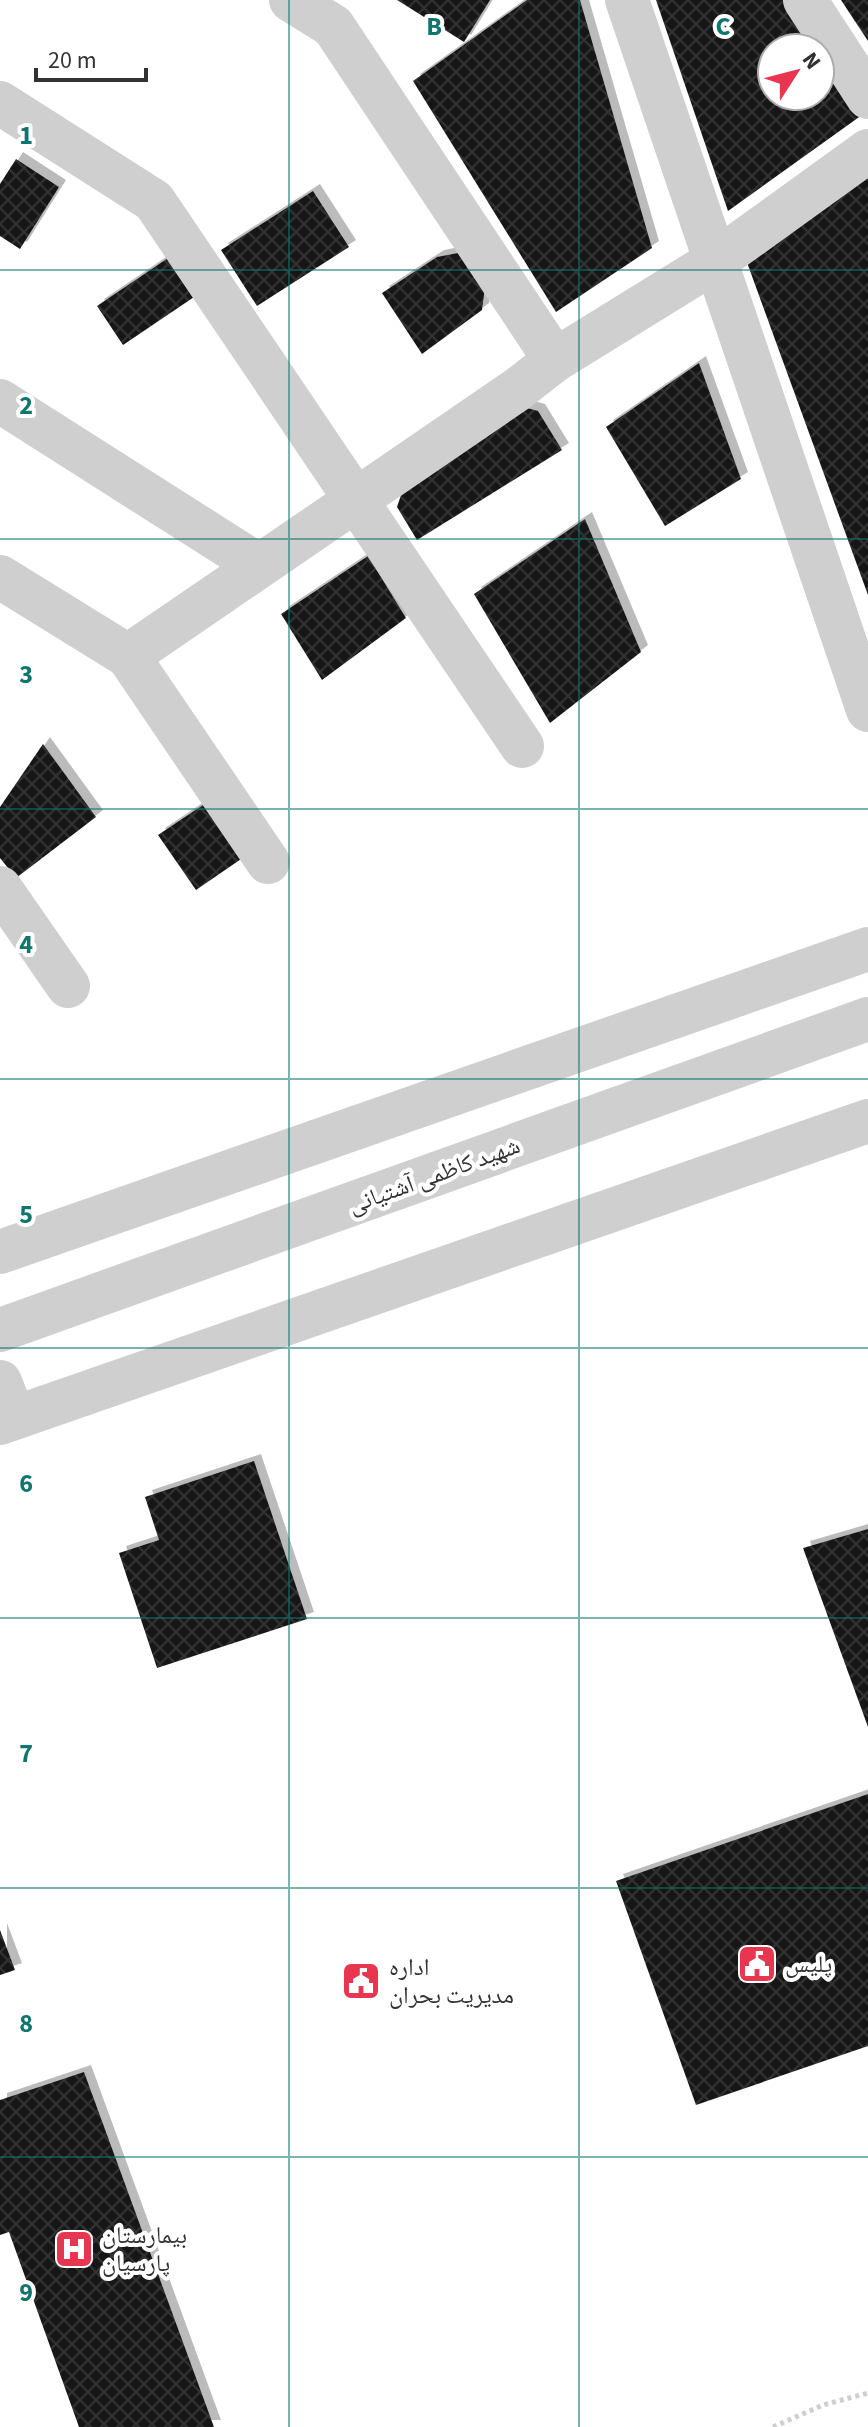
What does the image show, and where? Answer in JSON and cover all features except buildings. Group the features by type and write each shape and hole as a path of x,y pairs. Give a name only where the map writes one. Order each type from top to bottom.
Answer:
{"street":[{"path":"291,0 333,26 555,360"},
{"path":"627,0 717,260 806,536 868,710"},
{"path":"805,0 868,97"},
{"path":"0,103 154,201 522,746"},
{"path":"128,656 518,389 555,360 717,260 868,151"},
{"path":"0,401 258,565"},
{"path":"0,577 128,656 268,862"},
{"path":"0,888 68,986"},
{"path":"0,1252 868,949"},
{"name":"شهید کاظمی آشتیانی","path":"0,1330 868,1019"},
{"path":"5,1408 868,1121"}],"path":[{"path":"773,2427 823,2405 868,2393"}],"place":[{"name":"پلیس","path":"757,1964"},
{"name":"اداره مدیریت بحران","path":"361,1981"},
{"name":"بیمارستان پارسیان","path":"74,2249"}]}
